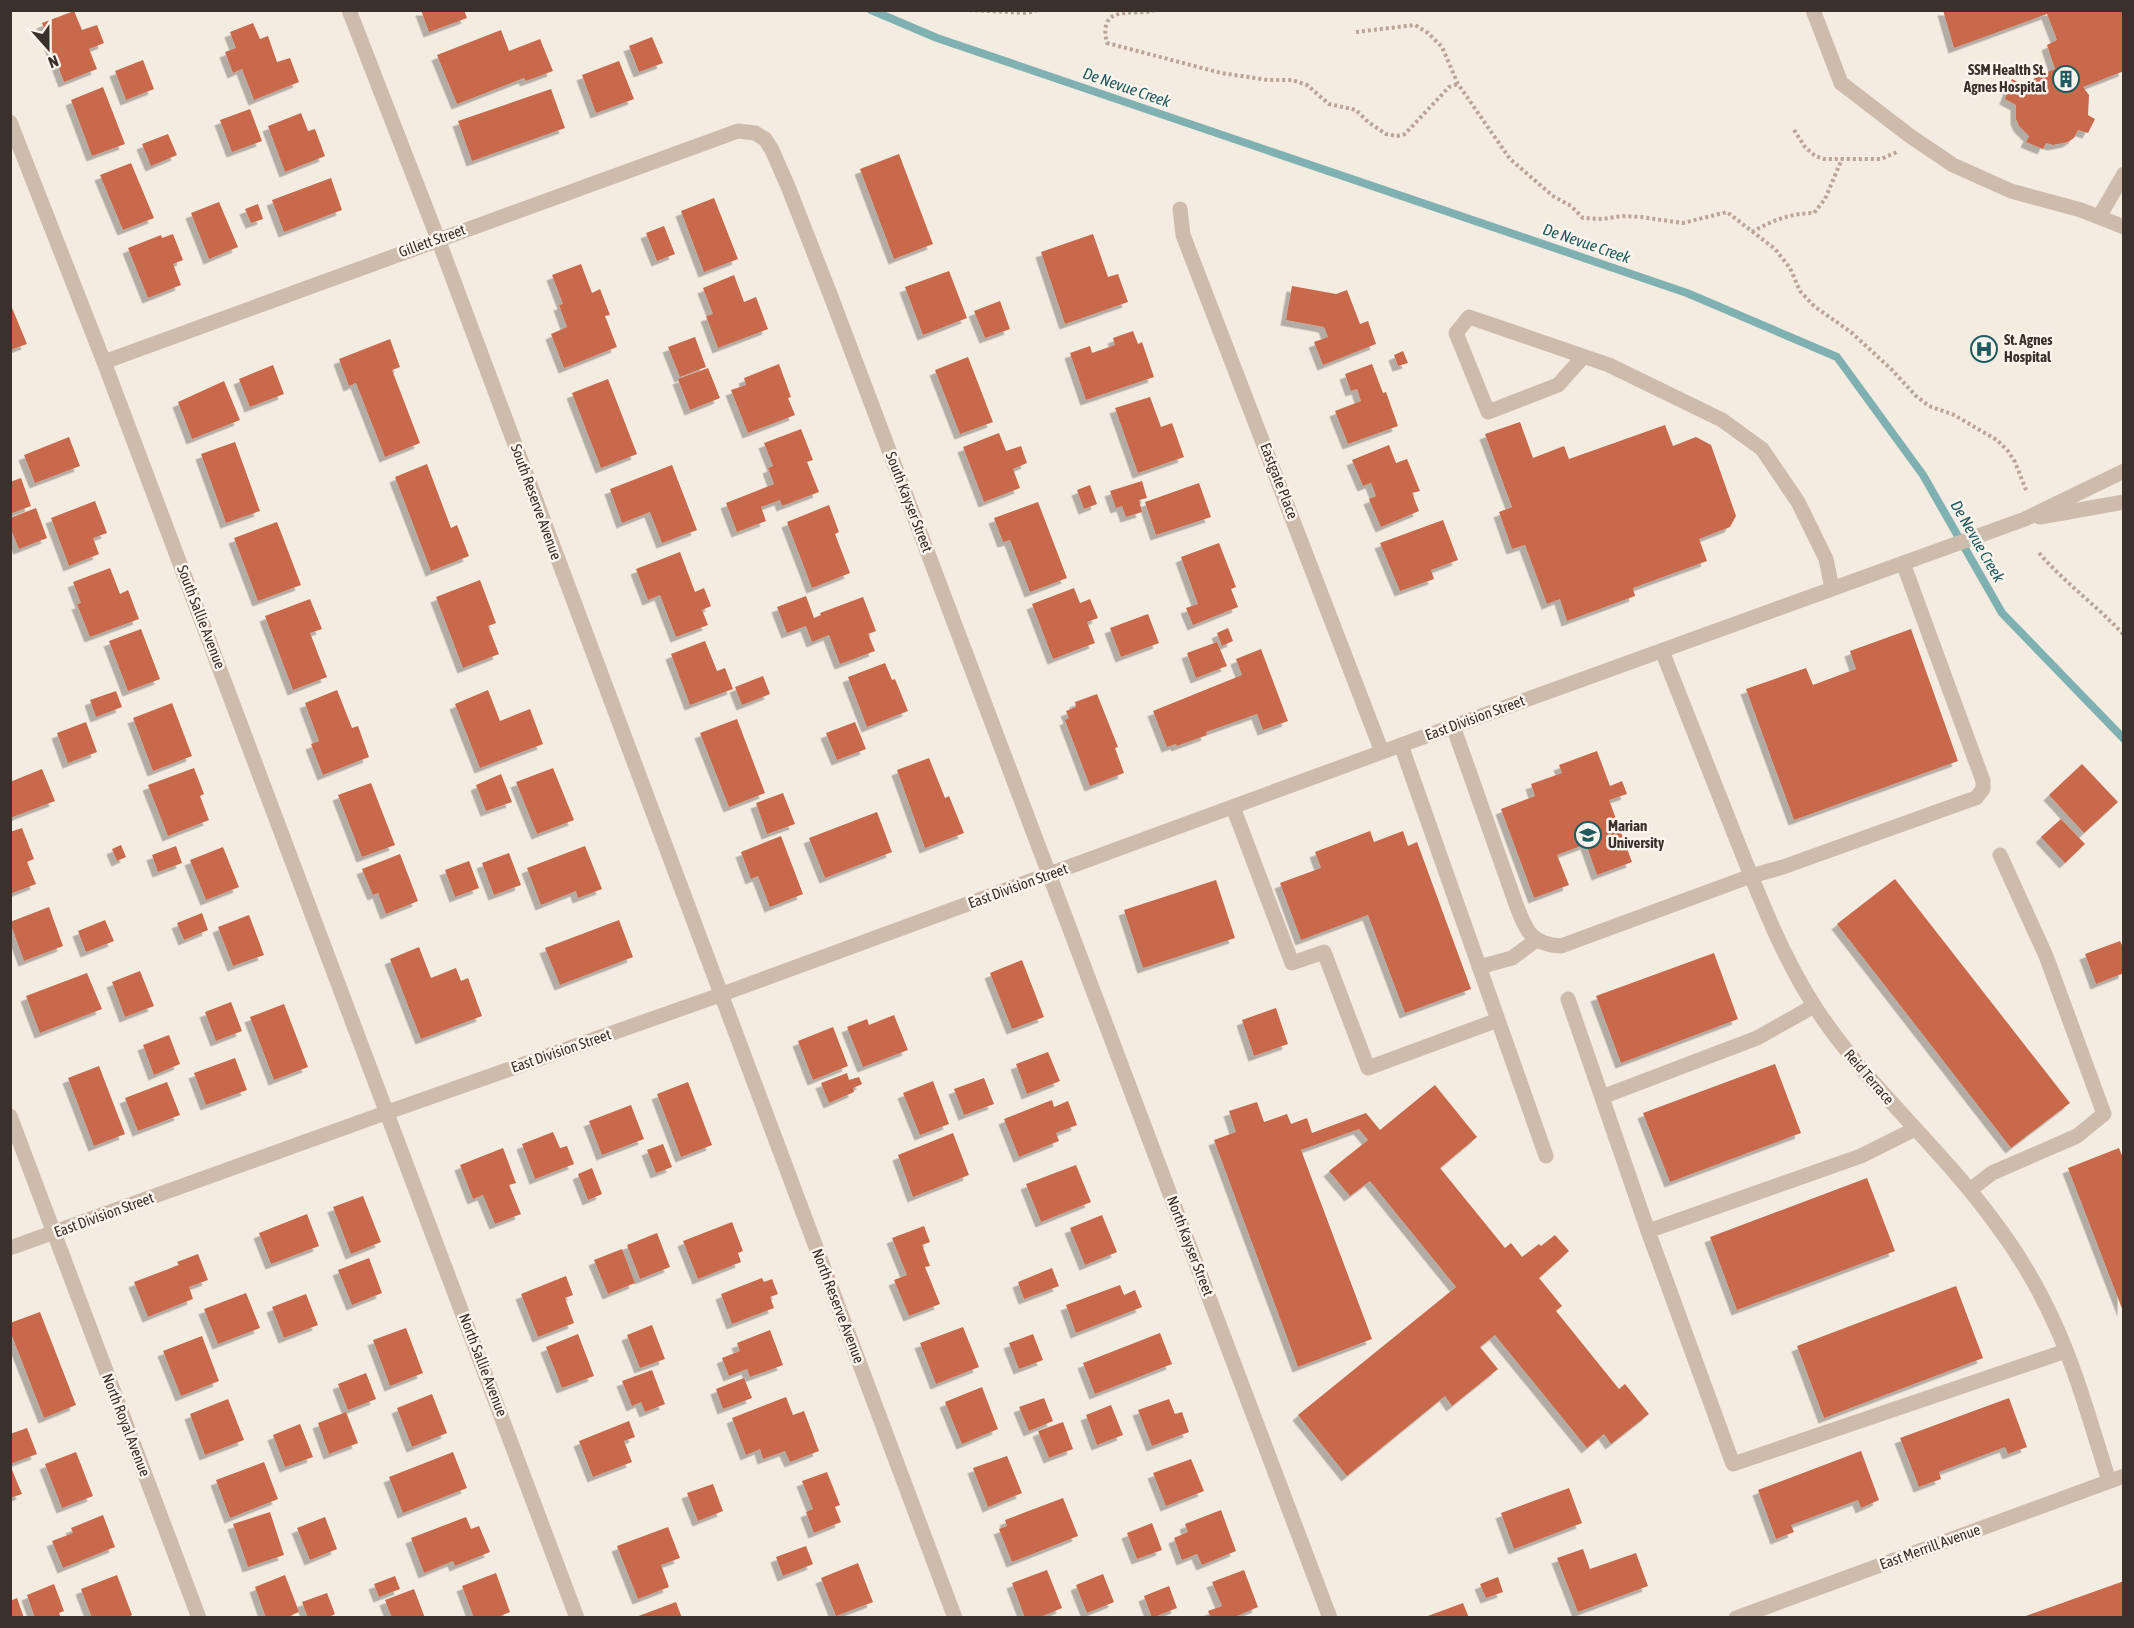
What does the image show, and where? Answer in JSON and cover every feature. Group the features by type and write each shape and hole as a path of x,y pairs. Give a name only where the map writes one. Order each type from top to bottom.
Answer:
{"street":[{"name":"South Reserve Avenue","path":"349,10 438,239 720,995"},
{"path":"1813,10 1841,83 1910,136 1953,165 2011,191 2080,210 2124,227"},
{"name":"South Sallie Avenue","path":"10,122 104,362 388,1112"},
{"name":"Gillett Street","path":"104,362 738,130 750,131 760,136"},
{"name":"South Kayser Street","path":"760,136 772,150 789,189 1051,874"},
{"path":"2099,217 2124,174"},
{"name":"Eastgate Place","path":"1180,209 1183,235 1382,752"},
{"path":"1583,357 1558,385 1488,412 1456,333 1469,317 1609,365 1722,420 1762,449 1798,502 1826,559 1832,588"},
{"name":"East Division Street","path":"10,1248 720,995 2025,519 2124,471"},
{"name":"East Division Street","path":"2025,519 2124,502"},
{"path":"1453,726 1527,932 1545,945 1561,946 1751,876 1783,867 1976,798 1983,789 1983,781 1903,563"},
{"name":"Reid Terrace","path":"1662,651 1783,951 1814,1006 1857,1066 1970,1190 1998,1226 2026,1269 2046,1305 2066,1351 2116,1478"},
{"path":"1401,745 1546,1156"},
{"path":"1233,807 1292,963 1324,952 1368,1068 1498,1020"},
{"path":"1970,1190 1992,1173 2077,1136 2104,1114 2046,956 2001,855"},
{"name":"North Kayser Street","path":"1051,874 1330,1617"},
{"path":"1479,967 1512,958 1536,940"},
{"name":"North Reserve Avenue","path":"720,995 955,1617"},
{"path":"1568,999 1648,1231 1733,1464 2066,1351"},
{"path":"1602,1097 1757,1038 1814,1006"},
{"name":"North Sallie Avenue","path":"388,1112 578,1617"},
{"name":"North Royal Avenue","path":"10,1116 199,1617"},
{"path":"1648,1231 1861,1156 1915,1129"},
{"name":"East Merrill Avenue","path":"1736,1617 2116,1478"}],"path":[{"path":"969,10 1027,13 1038,10"},
{"path":"1155,10 1148,13 1127,11 1113,16 1106,24 1107,43 1221,73 1268,80 1292,80 1306,85 1329,104 1356,110 1368,122 1386,134 1397,136 1405,134 1449,87 1458,84"},
{"path":"1356,32 1415,25 1428,33 1442,47 1458,84 1510,159 1552,196 1571,206 1583,218 1603,219 1622,216 1683,223 1727,212 1775,249 1790,268 1800,291 1814,306 1852,333 1916,396 1929,406 1954,415 1997,440 2015,462 2026,490"},
{"path":"1794,130 1805,147 1815,156 1824,159 1881,159 1898,152"},
{"path":"1752,232 1770,222 1800,213 1814,213 1825,199 1842,159"},
{"path":"2039,553 2056,572 2105,614 2124,635"}],"building":[{"path":"421,10 464,10 467,18 429,32"},
{"name":"SSM Health St. Agnes Hospital","path":"1943,10 2124,10 2124,71 2083,87 2089,95 2088,115 2095,119 2088,133 2078,130 2074,138 2068,142 2053,145 2046,143 2043,149 2026,142 2029,136 2019,126 2016,119 2016,105 2005,99 2012,79 2025,86 2039,75 2055,69 2047,45 2057,40 2047,14 1954,48"},
{"path":"74,11 82,30 97,25 104,43 89,49 97,69 64,82 42,23"},
{"path":"253,23 260,39 268,36 277,62 290,58 299,82 254,100 242,69 233,73 225,52 236,48 230,32"},
{"path":"501,30 509,51 540,39 553,71 526,81 524,78 457,104 437,55"},
{"path":"652,37 663,63 639,72 629,46"},
{"path":"143,60 154,89 126,100 115,71"},
{"path":"619,61 634,99 596,113 582,75"},
{"path":"103,87 125,144 92,156 71,100"},
{"path":"551,89 565,128 472,161 458,121"},
{"path":"250,109 262,141 232,152 220,120"},
{"path":"301,113 308,131 315,129 325,156 285,172 268,126"},
{"path":"168,134 177,155 151,166 142,144"},
{"path":"899,154 933,244 894,259 860,169"},
{"path":"131,163 154,218 123,230 100,175"},
{"path":"331,178 342,210 284,232 272,200"},
{"path":"714,198 738,259 704,272 681,211"},
{"path":"219,202 238,247 209,259 191,213"},
{"path":"258,204 263,219 251,223 245,209"},
{"path":"664,226 675,254 657,261 646,233"},
{"path":"173,234 183,260 173,264 181,285 148,298 128,248 161,235 162,238"},
{"path":"1093,234 1108,277 1118,274 1128,302 1065,324 1041,252"},
{"path":"581,264 592,293 600,289 610,315 605,316 617,347 564,368 551,334 567,327 559,305 563,304 552,275"},
{"path":"949,271 967,318 923,335 905,287"},
{"path":"734,275 744,302 756,297 768,329 718,348 706,316 713,314 703,288"},
{"path":"1292,286 1336,294 1347,290 1360,324 1368,321 1376,344 1323,365 1314,342 1328,337 1324,327 1286,320"},
{"path":"1000,301 1010,329 985,338 974,311"},
{"path":"10,303 27,344 10,350"},
{"path":"1133,331 1138,344 1142,342 1154,377 1086,400 1070,353 1090,346 1092,353 1115,345 1113,338"},
{"path":"695,337 706,367 680,377 668,347"},
{"path":"390,339 400,367 392,370 420,443 385,457 356,383 349,386 339,359"},
{"path":"1403,351 1408,363 1398,366 1394,355"},
{"path":"968,357 993,422 960,434 935,370"},
{"path":"779,364 795,415 748,433 731,390 746,385 744,378"},
{"path":"1372,364 1383,393 1386,392 1398,426 1348,444 1335,411 1361,401 1357,389 1351,391 1345,374"},
{"path":"273,365 284,394 250,407 239,379"},
{"path":"708,368 720,398 690,410 678,379"},
{"path":"608,379 637,454 601,468 572,393"},
{"path":"224,381 240,420 192,439 178,402"},
{"path":"1150,397 1161,427 1172,423 1184,457 1138,473 1115,408"},
{"path":"1520,422 1533,458 1564,446 1569,459 1665,425 1673,446 1696,437 1711,445 1736,516 1730,527 1699,539 1707,561 1633,588 1635,596 1567,621 1560,599 1547,604 1525,545 1512,549 1499,512 1512,507 1485,434"},
{"path":"801,429 813,460 807,462 819,492 782,506 780,500 761,507 766,521 737,532 726,503 774,484 768,468 773,466 764,443"},
{"path":"999,433 1006,451 1021,446 1027,463 1013,469 1020,488 984,502 963,447"},
{"path":"69,437 80,466 35,483 24,455"},
{"path":"235,442 260,511 226,523 201,454"},
{"path":"1389,445 1396,463 1407,459 1420,491 1412,493 1419,511 1381,527 1369,499 1376,496 1371,483 1363,486 1352,460"},
{"path":"427,464 451,528 457,525 469,556 431,571 395,477"},
{"path":"672,465 697,530 662,543 650,512 622,523 610,489"},
{"path":"21,478 31,506 10,514 10,482"},
{"path":"1142,481 1147,498 1139,500 1142,512 1126,517 1122,506 1116,508 1110,491"},
{"path":"1199,483 1211,517 1156,535 1145,502"},
{"path":"1090,485 1097,504 1084,509 1077,490"},
{"path":"95,501 107,533 93,538 99,554 69,566 51,518"},
{"path":"1038,502 1067,578 1030,592 1010,540 1003,542 994,518"},
{"path":"829,505 839,532 835,534 850,573 812,588 787,522"},
{"path":"36,508 47,538 19,549 10,527 10,518"},
{"path":"1443,520 1458,560 1431,570 1434,579 1400,591 1380,543"},
{"path":"277,522 301,585 258,601 234,538"},
{"path":"1219,543 1236,587 1231,589 1238,607 1193,625 1186,608 1198,604 1181,557"},
{"path":"680,552 695,592 704,588 711,606 702,610 708,625 676,637 660,595 648,600 636,569"},
{"path":"110,568 120,594 128,590 139,619 90,637 77,604 81,603 73,582"},
{"path":"480,580 496,623 488,626 499,654 463,668 436,597"},
{"path":"1074,588 1080,603 1090,599 1098,618 1087,622 1095,643 1053,659 1032,604"},
{"path":"806,596 814,618 821,615 820,613 863,597 876,631 868,634 875,651 840,664 829,635 812,642 806,626 787,633 777,607"},
{"path":"310,599 322,629 310,633 327,677 293,690 265,616"},
{"path":"1148,614 1159,643 1121,657 1110,628"},
{"path":"1228,628 1233,641 1222,646 1217,633"},
{"path":"141,629 160,679 128,691 109,641"},
{"path":"1911,629 1958,761 1794,820 1746,689 1806,668 1813,685 1856,669 1850,651"},
{"path":"705,641 717,671 725,668 733,689 690,705 671,654"},
{"path":"1217,642 1227,666 1196,678 1187,653"},
{"path":"1261,649 1288,721 1263,730 1257,714 1206,732 1207,735 1177,746 1176,744 1167,747 1153,711 1242,675 1236,659"},
{"path":"885,663 892,680 895,679 908,711 867,727 848,677"},
{"path":"763,676 770,694 742,705 735,687"},
{"path":"337,690 352,728 358,726 369,757 323,775 311,744 319,741 305,703"},
{"path":"488,690 500,721 530,709 543,744 480,768 455,704"},
{"path":"116,691 122,707 96,717 90,700"},
{"path":"1097,694 1118,747 1115,748 1124,773 1090,786 1065,720 1069,718 1066,711 1076,707 1075,702"},
{"path":"172,703 192,756 153,771 133,718"},
{"path":"737,719 765,793 729,807 700,733"},
{"path":"86,722 97,752 68,763 57,733"},
{"path":"855,722 866,749 837,760 826,733"},
{"path":"1597,751 1610,786 1622,781 1627,794 1609,800 1632,862 1597,875 1586,844 1557,855 1569,885 1534,898 1501,809 1535,796 1531,784 1562,773 1559,765"},
{"path":"929,758 945,798 949,796 964,833 925,848 897,770"},
{"path":"2082,764 2118,802 2084,833 2049,795"},
{"path":"194,768 204,794 200,796 209,820 168,836 148,785"},
{"path":"553,768 574,820 537,834 516,782"},
{"path":"42,769 55,801 10,818 10,782"},
{"path":"501,774 512,802 486,811 476,785"},
{"path":"371,783 395,845 362,857 338,795"},
{"path":"783,793 795,824 767,834 756,803"},
{"path":"877,812 892,852 825,878 809,838"},
{"path":"2061,819 2085,844 2065,863 2041,837"},
{"path":"22,828 34,859 27,862 36,884 10,894 10,832"},
{"path":"1370,831 1374,842 1403,831 1408,846 1417,842 1471,989 1405,1013 1368,915 1301,940 1280,883 1321,868 1315,852"},
{"path":"781,836 803,894 770,907 758,876 751,879 741,852"},
{"path":"121,845 126,857 117,861 112,849"},
{"path":"176,846 182,863 158,872 152,855"},
{"path":"585,846 602,889 578,898 576,891 541,905 527,868"},
{"path":"223,847 239,887 206,900 190,860"},
{"path":"509,853 521,885 494,895 482,863"},
{"path":"400,854 418,901 386,914 378,893 373,895 362,869"},
{"path":"469,861 479,888 455,897 445,870"},
{"path":"1895,879 2070,1103 2011,1148 1837,924"},
{"path":"1216,880 1235,938 1143,968 1124,910"},
{"path":"49,907 63,946 24,961 10,922"},
{"path":"202,913 208,930 184,940 177,923"},
{"path":"249,915 264,955 233,966 218,927"},
{"path":"105,920 114,941 86,952 78,931"},
{"path":"619,920 633,957 560,985 545,948"},
{"path":"2120,941 2124,949 2124,973 2096,984 2085,954"},
{"path":"419,947 431,978 456,968 461,981 468,978 482,1016 421,1039 390,959"},
{"path":"1714,953 1738,1019 1621,1063 1596,996"},
{"path":"1022,960 1044,1017 1012,1029 990,973"},
{"path":"140,971 154,1006 125,1017 112,982"},
{"path":"87,973 102,1009 40,1033 26,996"},
{"path":"231,1002 242,1031 216,1041 205,1012"},
{"path":"284,1004 308,1067 274,1080 250,1017"},
{"path":"1276,1008 1288,1044 1254,1056 1242,1020"},
{"path":"894,1015 908,1050 863,1067 847,1027 867,1019 869,1025"},
{"path":"833,1027 848,1066 813,1080 798,1041"},
{"path":"169,1035 180,1064 154,1075 143,1045"},
{"path":"1048,1052 1060,1081 1027,1094 1016,1064"},
{"path":"235,1058 247,1090 206,1105 194,1073"},
{"path":"1775,1064 1801,1133 1670,1182 1643,1113"},
{"path":"99,1066 125,1134 94,1146 68,1078"},
{"path":"847,1073 849,1080 859,1077 862,1084 853,1088 854,1092 829,1103 821,1083"},
{"path":"984,1078 994,1104 964,1115 954,1089"},
{"path":"933,1081 949,1124 920,1135 903,1093"},
{"path":"167,1082 180,1115 138,1131 125,1098"},
{"path":"688,1082 712,1145 681,1157 657,1094"},
{"path":"1435,1085 1477,1137 1440,1168 1505,1248 1511,1243 1522,1257 1555,1235 1569,1251 1539,1278 1562,1306 1556,1311 1619,1389 1625,1384 1649,1414 1611,1444 1604,1434 1587,1448 1495,1335 1480,1347 1498,1369 1452,1406 1445,1396 1347,1476 1298,1415 1456,1287 1370,1181 1350,1196 1329,1171 1368,1140 1359,1129 1301,1150 1372,1339 1298,1367 1214,1140 1236,1132 1229,1111 1257,1102 1264,1122 1287,1114 1291,1124 1307,1118 1312,1133 1366,1113 1380,1130"},
{"path":"1052,1100 1054,1107 1068,1101 1077,1125 1056,1133 1059,1141 1019,1157 1004,1119"},
{"path":"631,1105 644,1139 602,1155 589,1121"},
{"path":"553,1132 560,1148 567,1146 574,1164 535,1179 522,1144"},
{"path":"953,1133 969,1175 913,1197 898,1155"},
{"path":"663,1144 672,1167 656,1173 647,1150"},
{"path":"503,1148 516,1183 509,1185 521,1214 495,1224 483,1195 473,1199 460,1165"},
{"path":"2119,1148 2124,1161 2123,1311 2068,1168"},
{"path":"1076,1165 1091,1202 1041,1222 1026,1184"},
{"path":"592,1168 602,1194 588,1200 578,1174"},
{"path":"1867,1178 1895,1251 1737,1310 1710,1237"},
{"path":"363,1196 381,1242 351,1254 333,1207"},
{"path":"307,1214 319,1246 271,1264 259,1233"},
{"path":"1102,1215 1117,1252 1085,1265 1070,1228"},
{"path":"732,1222 743,1251 738,1253 741,1262 698,1279 683,1241"},
{"path":"924,1226 930,1242 922,1245 930,1266 925,1267 940,1304 909,1316 894,1280 907,1275 892,1238"},
{"path":"657,1233 670,1267 640,1279 627,1245"},
{"path":"622,1249 635,1283 608,1294 594,1260"},
{"path":"198,1254 208,1280 189,1287 193,1299 148,1317 134,1282 179,1265 177,1262"},
{"path":"369,1258 382,1293 352,1305 338,1270"},
{"path":"1052,1268 1059,1286 1024,1299 1018,1282"},
{"path":"566,1276 573,1295 565,1298 574,1323 538,1337 521,1294"},
{"path":"762,1278 764,1282 772,1279 778,1294 770,1297 774,1308 732,1324 721,1294"},
{"path":"1120,1285 1124,1295 1135,1290 1142,1307 1076,1333 1066,1305"},
{"path":"1956,1286 1983,1358 1824,1418 1797,1346"},
{"path":"246,1293 260,1328 218,1344 204,1309"},
{"path":"306,1294 318,1325 284,1338 272,1307"},
{"path":"40,1312 76,1405 44,1418 10,1331 10,1323"},
{"path":"652,1325 665,1359 640,1368 627,1335"},
{"path":"963,1327 979,1367 936,1384 920,1343"},
{"path":"406,1328 423,1373 390,1386 373,1340"},
{"path":"770,1330 783,1365 750,1377 747,1369 729,1376 722,1358 740,1351 737,1343"},
{"path":"1160,1333 1172,1364 1095,1394 1083,1363"},
{"path":"578,1334 594,1376 562,1388 546,1347"},
{"path":"1033,1334 1043,1360 1019,1369 1009,1343"},
{"path":"202,1336 219,1381 181,1396 163,1351"},
{"path":"652,1370 665,1404 645,1412 641,1402 632,1406 622,1381"},
{"path":"366,1373 376,1399 348,1410 338,1384"},
{"path":"744,1378 752,1398 723,1409 716,1389"},
{"path":"982,1387 998,1429 962,1444 945,1402"},
{"path":"432,1394 447,1433 412,1447 397,1408"},
{"path":"786,1397 793,1415 804,1411 819,1451 790,1462 785,1451 763,1459 760,1449 746,1455 732,1418"},
{"path":"1044,1398 1053,1421 1029,1431 1019,1407"},
{"path":"2009,1398 2027,1447 2008,1454 2005,1447 1939,1472 1941,1479 1919,1487 1900,1438"},
{"path":"228,1399 244,1440 205,1455 190,1414"},
{"path":"1169,1399 1175,1414 1182,1412 1189,1432 1152,1446 1138,1410"},
{"path":"1111,1405 1123,1435 1097,1445 1086,1415"},
{"path":"346,1412 358,1443 329,1454 318,1423"},
{"path":"629,1421 635,1437 624,1441 632,1462 593,1477 579,1441"},
{"path":"1063,1422 1073,1449 1049,1458 1038,1431"},
{"path":"300,1424 313,1457 285,1467 273,1435"},
{"path":"27,1428 37,1454 10,1464 10,1434"},
{"path":"1861,1451 1879,1500 1861,1508 1858,1500 1791,1525 1794,1532 1776,1539 1758,1490"},
{"path":"76,1452 93,1496 62,1508 45,1464"},
{"path":"453,1452 467,1488 403,1513 389,1477"},
{"path":"1007,1456 1022,1493 988,1507 973,1468"},
{"path":"1191,1459 1204,1491 1166,1506 1153,1473"},
{"path":"264,1462 278,1499 230,1518 216,1480"},
{"path":"10,1465 22,1494 10,1498"},
{"path":"827,1472 840,1505 835,1507 841,1522 814,1533 806,1512 813,1509 802,1481"},
{"path":"713,1484 723,1511 698,1521 687,1493"},
{"path":"1569,1488 1582,1523 1514,1549 1501,1513"},
{"path":"1063,1498 1078,1536 1012,1562 999,1529 1007,1526 1005,1520"},
{"path":"1221,1510 1236,1551 1202,1565 1197,1554 1182,1560 1174,1538 1188,1532 1185,1524"},
{"path":"270,1512 284,1555 248,1567 233,1524"},
{"path":"103,1515 115,1547 63,1568 52,1541 73,1533 71,1528"},
{"path":"325,1517 337,1549 310,1560 297,1528"},
{"path":"466,1517 471,1529 479,1526 490,1552 455,1566 453,1561 424,1573 411,1538"},
{"path":"1152,1523 1162,1550 1137,1559 1127,1533"},
{"path":"668,1527 680,1558 661,1565 669,1587 638,1599 617,1546"},
{"path":"806,1546 813,1564 783,1576 776,1557"},
{"path":"1583,1549 1590,1569 1636,1553 1648,1586 1578,1612 1557,1558"},
{"path":"858,1563 873,1602 836,1616 821,1578"},
{"path":"1047,1570 1062,1608 1038,1618 1025,1618 1012,1583"},
{"path":"1244,1570 1258,1607 1232,1618 1211,1618 1208,1611 1222,1606 1212,1582"},
{"path":"496,1573 510,1612 495,1618 474,1618 462,1586"},
{"path":"1103,1574 1114,1602 1087,1613 1076,1585"},
{"path":"117,1575 132,1615 126,1618 92,1618 81,1589"},
{"path":"285,1575 299,1612 285,1618 266,1618 255,1587"},
{"path":"395,1576 400,1589 379,1597 374,1584"},
{"path":"1498,1577 1503,1592 1486,1598 1480,1584"},
{"path":"2124,1581 2124,1618 2023,1618 2023,1617"},
{"path":"54,1584 64,1611 59,1613 61,1618 35,1618 27,1595"},
{"path":"1169,1586 1177,1608 1152,1618 1144,1596"},
{"path":"414,1589 425,1618 392,1618 385,1600"},
{"path":"327,1593 335,1614 327,1618 308,1618 302,1602"},
{"path":"17,1598 24,1618 10,1618 10,1601"},
{"path":"676,1602 682,1618 636,1618 636,1617"},
{"path":"1463,1603 1469,1618 1425,1618 1425,1617"}],"waterway":[{"name":"De Nevue Creek","path":"871,10 937,38 1687,293 1837,357 1923,475 2002,613 2124,739"}],"place":[{"name":"SSM Health St. Agnes Hospital","path":"2066,79"},
{"name":"St. Agnes Hospital","path":"1984,349"},
{"name":"Marian University","path":"1588,835"}]}
